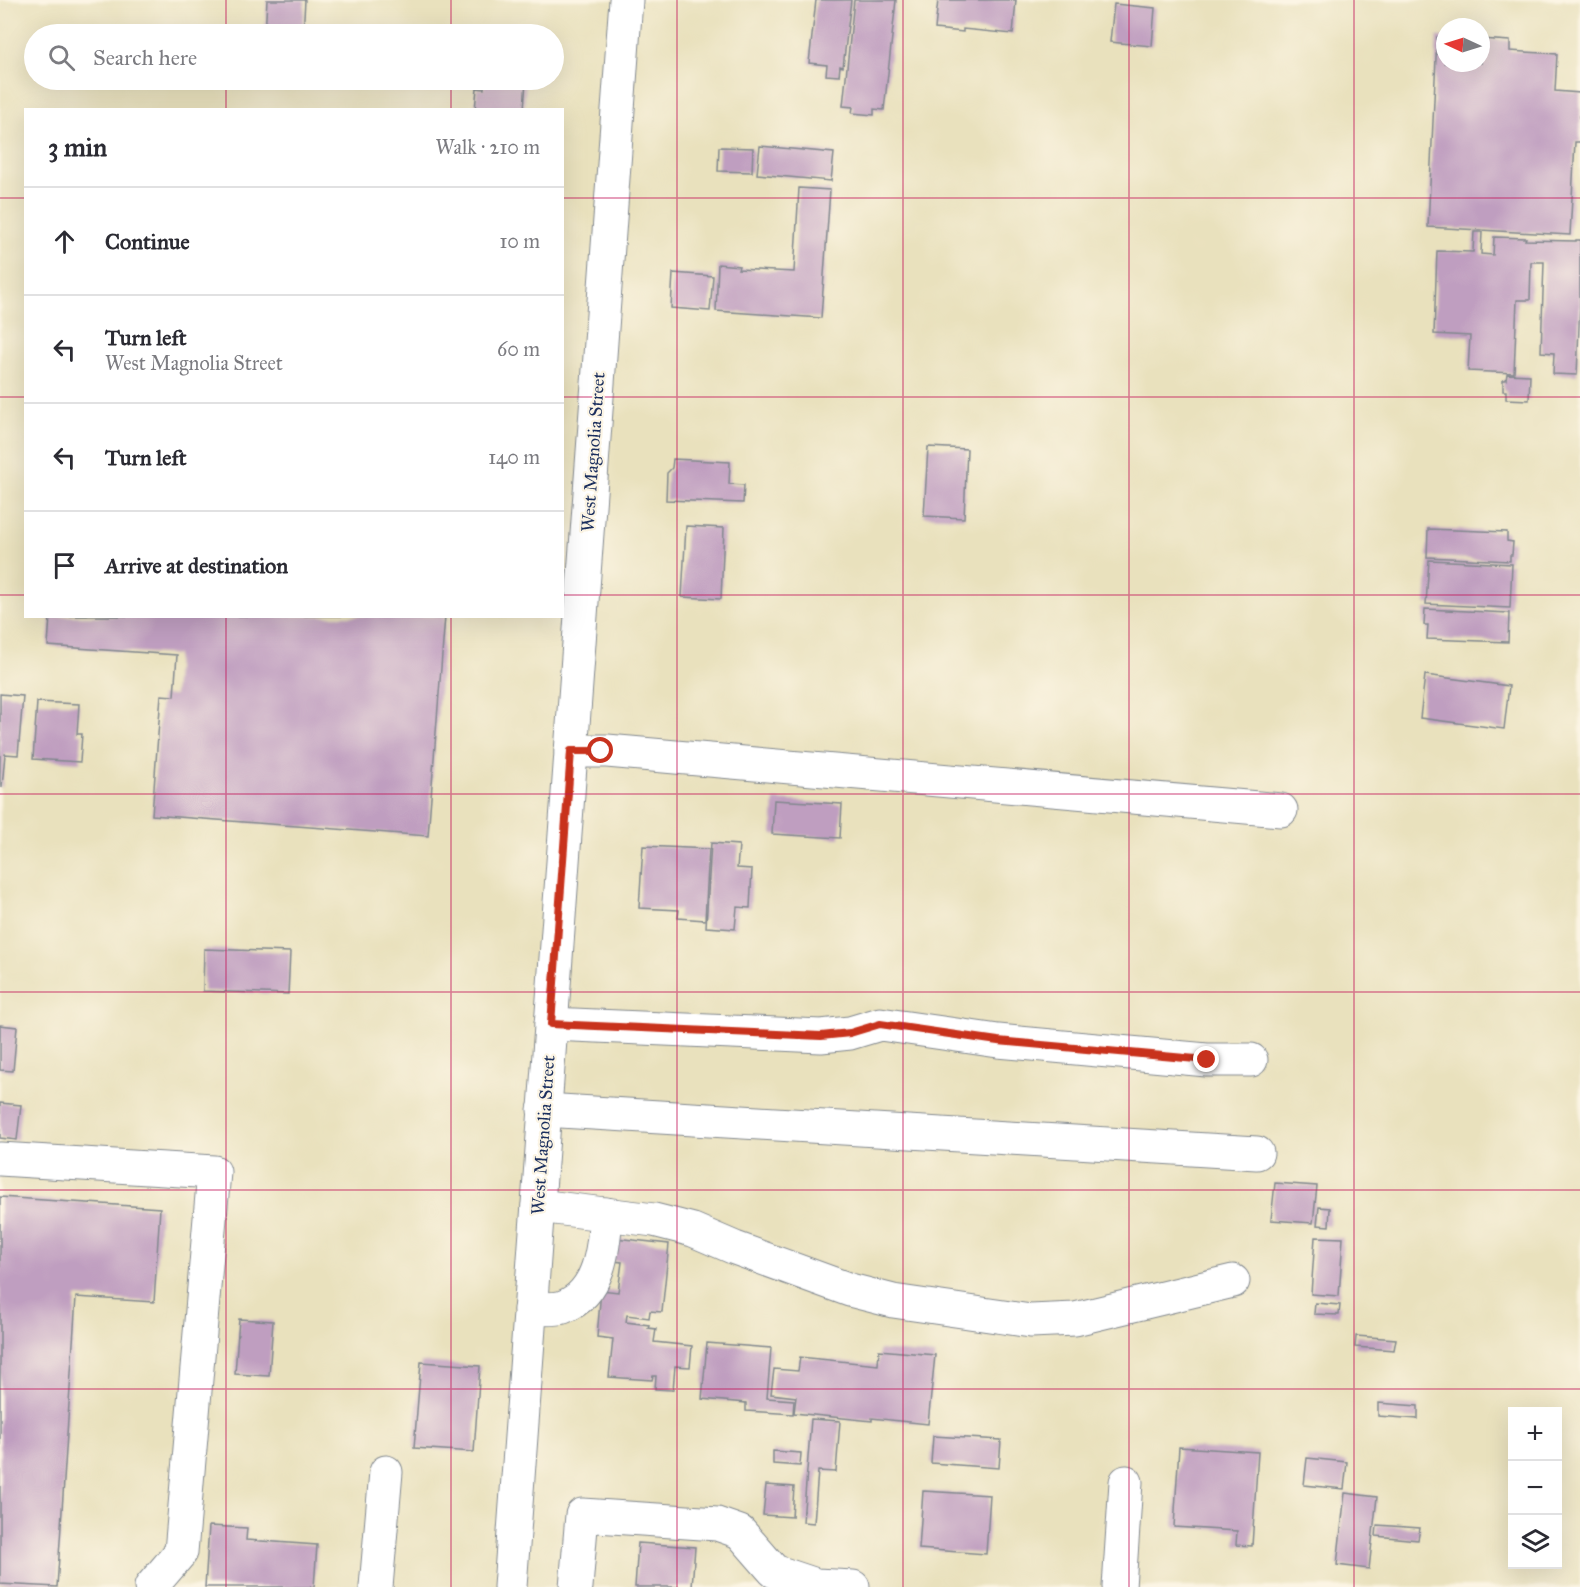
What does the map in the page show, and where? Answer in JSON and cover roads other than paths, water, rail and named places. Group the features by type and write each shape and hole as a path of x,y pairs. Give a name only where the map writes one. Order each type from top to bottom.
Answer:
{"street":[{"name":"West Magnolia Street","path":"510,1587 626,0"},
{"path":"571,751 607,751 1281,810"},
{"path":"551,1024 821,1036 850,1033 880,1024 998,1041 1207,1060 1251,1060"},
{"path":"544,1110 1257,1153"},
{"path":"0,1159 214,1172 181,1552 151,1587"},
{"path":"538,1206 654,1220 693,1230 735,1248 850,1290 893,1301 1031,1322 1075,1319 1233,1281"},
{"path":"530,1309 561,1308 574,1301 589,1287 605,1242 606,1214"},
{"path":"376,1587 386,1472"},
{"path":"1119,1587 1126,1482"},
{"path":"576,1587 582,1515 717,1524 740,1532 774,1571 816,1586 853,1587"}]}
